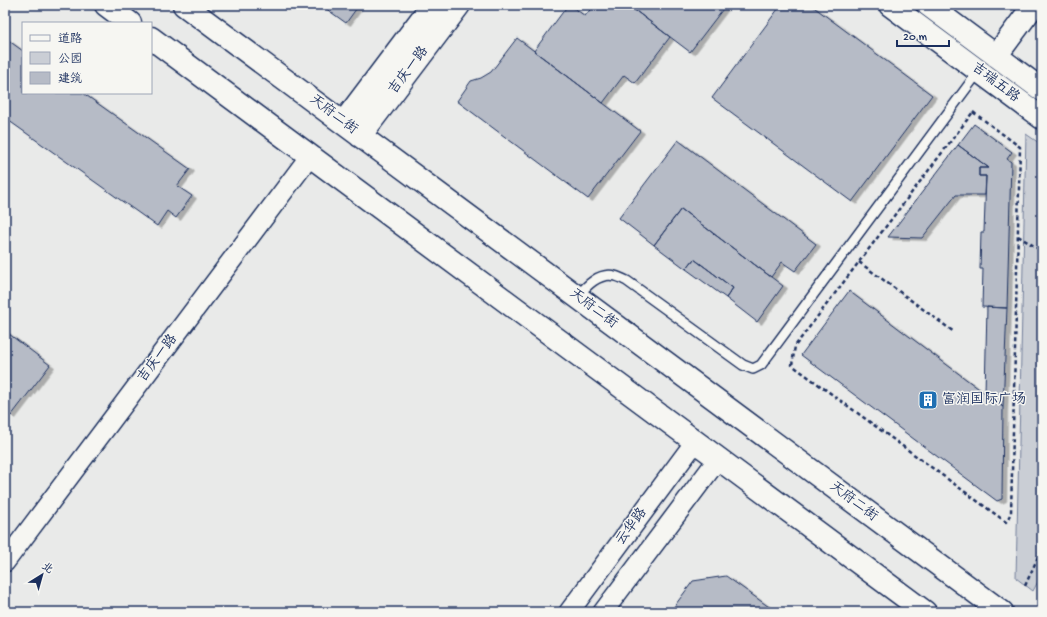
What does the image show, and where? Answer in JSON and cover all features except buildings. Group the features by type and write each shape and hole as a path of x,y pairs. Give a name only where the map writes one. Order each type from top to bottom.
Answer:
{"main road":[{"path":"106,5 129,22"},
{"name":"天府二街","path":"184,5 1002,612"},
{"name":"吉庆一路","path":"343,123 432,5"},
{"name":"吉庆一路","path":"360,136 459,5"},
{"name":"吉瑞五路","path":"890,5 1042,118"},
{"name":"吉瑞五路","path":"928,5 1042,90"},
{"path":"996,56 1034,5"},
{"path":"152,39 925,612"}],"street":[{"name":"吉庆一路","path":"5,562 310,156"},
{"name":"云华路","path":"569,612 695,442"},
{"name":"云华路","path":"603,612 718,459"}],"lane":[{"path":"577,297 588,283 601,277 614,275 627,281 743,365 753,369 761,365 979,71"}],"path":[{"path":"973,112 1020,147 1018,236 1011,513 1006,522 792,365 795,346 973,112"},
{"path":"1018,236 1042,251"},
{"path":"859,262 954,332"},
{"path":"1025,586 1042,548"}],"green space":[{"path":"1026,134 1042,145 1042,574 1033,591 1016,578"}],"place":[{"name":"富润国际广场","path":"928,400"}]}
